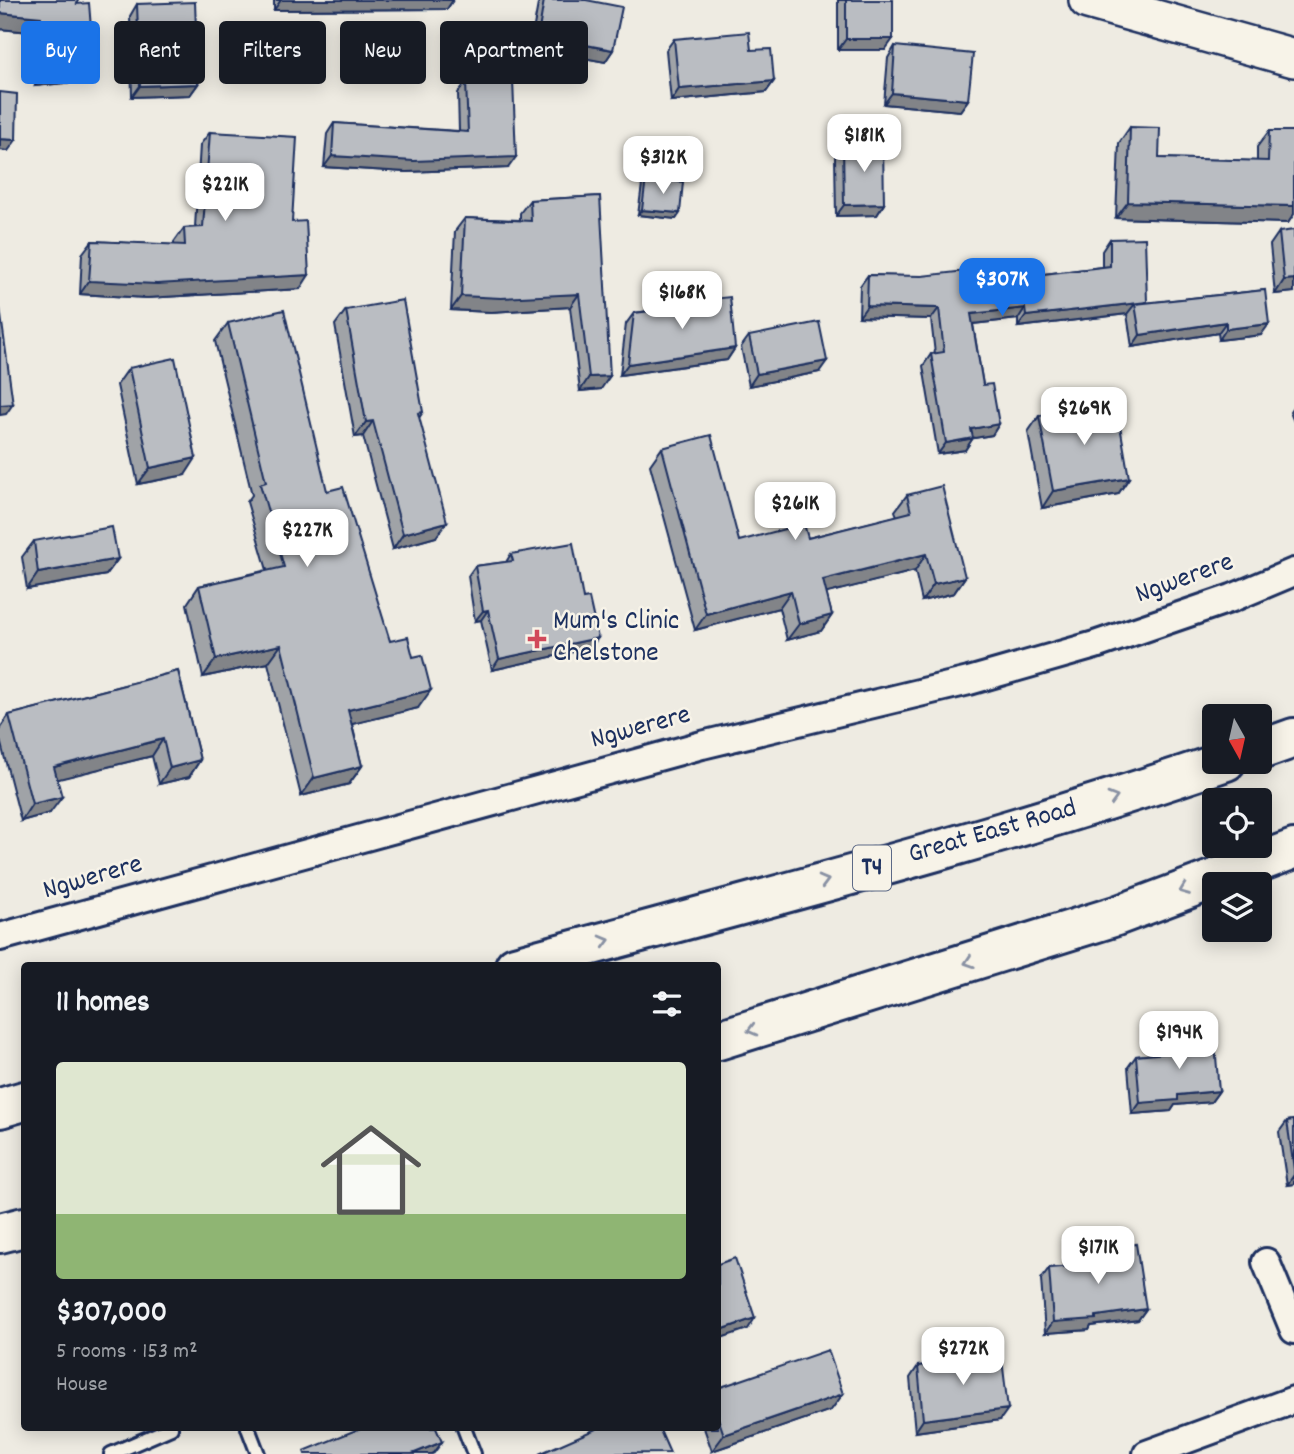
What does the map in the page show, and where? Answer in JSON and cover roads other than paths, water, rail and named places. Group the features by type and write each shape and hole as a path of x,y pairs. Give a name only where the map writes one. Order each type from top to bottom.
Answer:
{"main road":[{"path":"1088,0 1294,58"},
{"path":"1272,746 1294,738"},
{"name":"Great East Road","path":"530,962 906,859 1202,769"},
{"path":"721,1039 1116,916 1294,849"},
{"path":"0,1108 21,1102"},
{"path":"0,1233 21,1228"}],"street":[{"name":"Ngwerere","path":"0,937 702,745 969,681 1119,637 1231,598 1294,572"},
{"path":"1266,1262 1294,1329"},
{"path":"1147,1454 1294,1400"}],"lane":[{"path":"111,1454 164,1431"},
{"path":"249,1431 258,1454"},
{"path":"465,1431 474,1454"}],"place":[{"name":"Mum's Clinic Chelstone","path":"537,639"}]}
